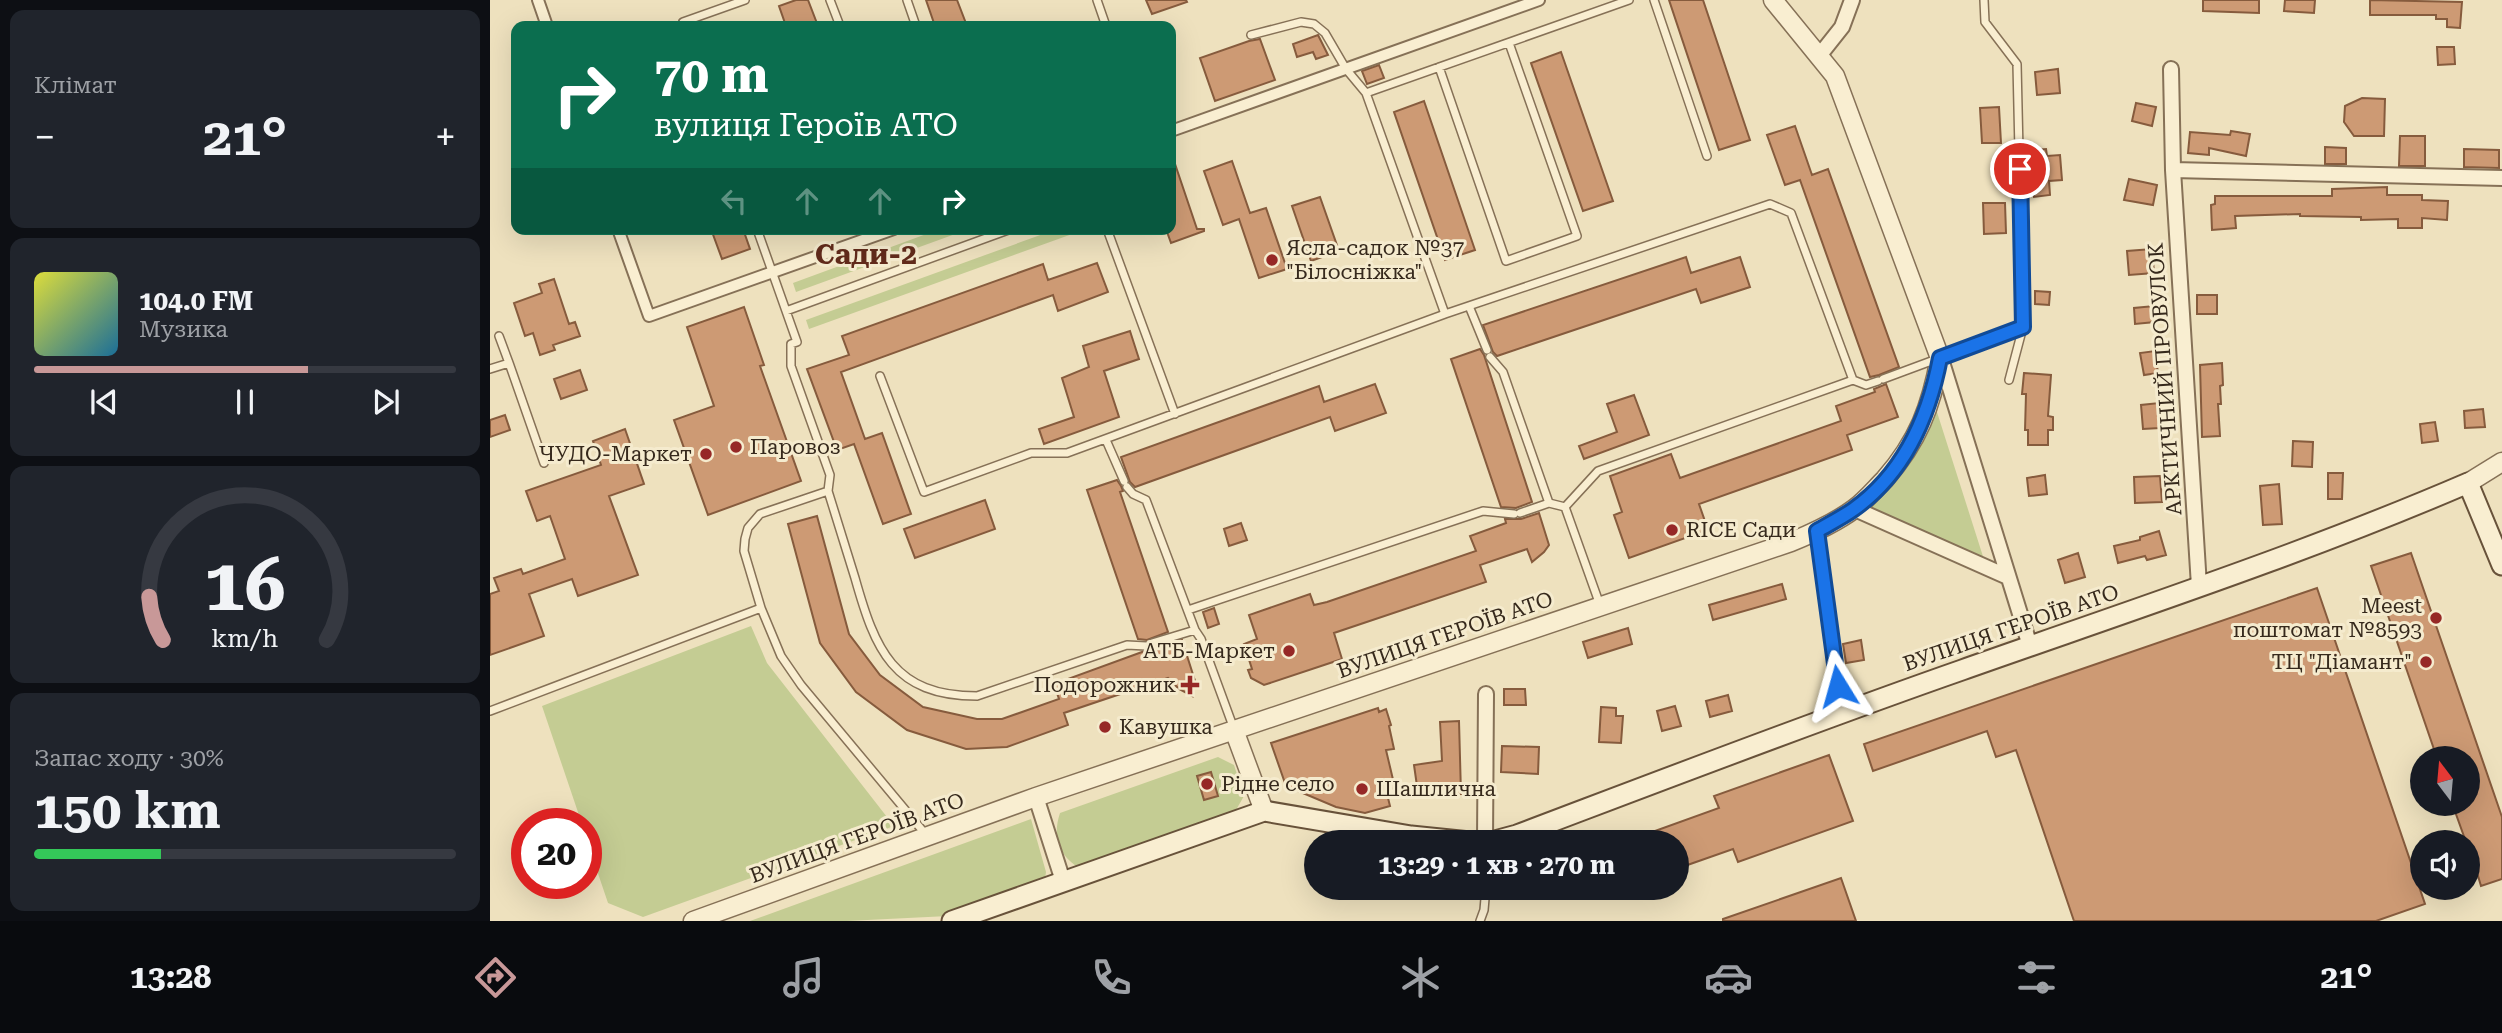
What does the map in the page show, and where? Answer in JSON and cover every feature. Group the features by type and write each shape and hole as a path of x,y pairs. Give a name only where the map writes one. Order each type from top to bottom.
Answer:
{"main road":[{"name":"ВУЛИЦЯ ГЕРОЇВ АТО","path":"1530,830 1841,712 2199,586 2410,508 2468,483"},
{"path":"2468,483 2502,565"},
{"path":"952,921 987,915 1063,881 1265,811 1376,830"}],"street":[{"path":"538,0 545,21"},
{"path":"1176,129 1539,0"},
{"path":"1773,0 1835,76 1940,358 2030,646"},
{"path":"1819,56 1842,27 1852,0"},
{"name":"АРКТИЧНИЙ ПРОВУЛОК","path":"2171,69 2173,170 2199,586"},
{"path":"2173,170 2502,178"},
{"path":"620,235 649,316 877,235"},
{"name":"ВУЛИЦЯ ГЕРОЇВ АТО","path":"693,921 1036,797 1817,531 1855,509 1892,471 1918,433 1932,397 1940,358"},
{"name":"ВУЛИЦЯ ГЕРОЇВ АТО","path":"2468,483 2502,462"},
{"path":"1855,509 2008,577"},
{"path":"1485,830 1486,694"},
{"path":"1234,730 1265,811"},
{"path":"1036,797 1063,881"}],"lane":[{"path":"686,21 745,0"},
{"path":"830,0 838,21"},
{"path":"907,0 914,21"},
{"path":"1097,0 1104,21"},
{"path":"1366,93 1629,0"},
{"path":"1654,0 1707,156"},
{"path":"1984,0 1985,22 2017,64 2023,327 2009,380"},
{"path":"1251,35 1301,22 1314,24 1325,33 1346,69 1366,93 1446,314"},
{"path":"1438,67 1506,261 1577,236 1509,43"},
{"path":"880,376 924,492 1031,453 1067,453 1446,314 1770,204 1791,213 1853,380"},
{"path":"759,235 797,342 791,344 791,366 830,475 828,491 869,625 894,667 911,681 933,691 955,696 977,696 1127,645 1149,645 1195,630"},
{"path":"786,311 987,235"},
{"path":"1109,235 1175,414"},
{"path":"1469,306 1488,354 1503,372 1549,503"},
{"path":"1565,507 1598,471 1853,380 1866,386 2023,327"},
{"path":"499,336 544,463"},
{"path":"490,369 509,363"},
{"path":"1105,440 1126,484 1133,494 1146,500 1234,730"},
{"path":"828,491 760,514 748,528 744,551 761,608 788,668 927,837"},
{"path":"1188,610 1483,511 1517,514 1549,503 1565,507"},
{"path":"1565,507 1600,607"},
{"path":"1817,531 1841,712"},
{"path":"490,711 761,608"},
{"path":"1480,921 1485,900"}],"green space":[{"path":"924,235 953,235 796,292 793,283"},
{"path":"1040,235 1069,235 809,329 806,320"},
{"path":"1936,409 1987,569 1865,513 1908,466 1923,441"},
{"path":"751,626 767,663 894,826 643,917 608,903 602,885 602,808 577,808 542,706"},
{"path":"1218,757 1234,765 1244,796 1236,810 1076,866 1064,855 1057,836 1060,813"},
{"path":"1031,819 1046,872 1045,879 948,916 847,921 750,921"}],"building":[{"path":"796,0 808,0 816,21 784,21 779,6"},
{"path":"926,0 957,0 965,21 933,21"},
{"path":"1146,0 1186,0 1187,2 1152,14"},
{"path":"1669,0 1703,0 1750,140 1719,150"},
{"path":"2203,0 2259,0 2259,13 2203,11"},
{"path":"2285,0 2315,0 2314,13 2284,11"},
{"path":"2370,0 2462,2 2460,28 2447,27 2447,19 2436,19 2436,15 2370,15"},
{"path":"1318,35 1328,55 1316,59 1313,52 1297,57 1293,44"},
{"path":"1260,39 1275,80 1215,101 1200,58"},
{"path":"2437,47 2454,47 2455,64 2438,65"},
{"path":"1561,52 1613,201 1583,211 1531,63"},
{"path":"1379,65 1384,78 1367,84 1362,71"},
{"path":"2058,69 2060,93 2037,95 2035,72"},
{"path":"2362,98 2385,99 2384,136 2354,136 2344,122 2345,106"},
{"path":"1424,101 1475,250 1445,260 1394,112"},
{"path":"2136,103 2156,107 2152,126 2132,121"},
{"path":"1999,107 2001,143 1982,143 1980,108"},
{"path":"1795,126 1812,175 1828,169 1899,367 1879,375 1870,377 1800,180 1785,185 1767,135"},
{"path":"2231,131 2250,134 2246,156 2209,148 2209,155 2188,153 2190,132 2230,135"},
{"path":"2400,136 2425,136 2425,166 2399,166"},
{"path":"2325,147 2346,148 2346,164 2325,164"},
{"path":"2046,149 2047,156 2060,155 2062,180 2049,181 2050,195 2034,197 2032,179 2037,178 2035,150"},
{"path":"2464,149 2499,150 2499,168 2464,167"},
{"path":"1232,161 1250,213 1266,208 1287,269 1259,278 1239,219 1223,225 1204,171"},
{"path":"1176,167 1197,229 1204,231 1171,243 1168,235 1176,235"},
{"path":"2129,179 2157,185 2153,205 2124,200"},
{"path":"2387,187 2387,195 2422,195 2422,200 2448,201 2447,220 2422,218 2422,228 2398,228 2398,219 2361,220 2361,217 2300,214 2235,216 2236,228 2212,230 2211,205 2215,204 2215,196 2332,196 2332,189"},
{"path":"1320,197 1339,251 1311,261 1292,206"},
{"path":"1983,203 2005,203 2006,233 1984,234"},
{"path":"713,235 745,235 750,249 722,259"},
{"path":"2152,249 2154,273 2129,275 2127,251"},
{"path":"1686,257 1691,273 1740,257 1750,287 1701,303 1696,289 1497,356 1493,352 1483,325"},
{"path":"1097,263 1108,292 1058,311 1053,295 841,372 865,439 882,433 911,514 883,524 854,444 837,450 807,369 849,355 842,336 1043,264 1048,280"},
{"path":"554,279 569,324 575,322 580,336 553,345 555,350 540,355 533,333 525,336 514,303 542,293 539,284"},
{"path":"2035,291 2050,292 2049,305 2035,304"},
{"path":"2197,295 2217,295 2217,314 2197,314"},
{"path":"2154,306 2155,322 2135,324 2134,308"},
{"name":"Паровоз","path":"744,307 764,365 760,366 801,481 708,515 674,420 714,406 687,327"},
{"path":"1130,331 1139,359 1104,371 1119,417 1044,444 1039,429 1074,417 1062,378 1089,367 1083,346"},
{"path":"1480,349 1532,502 1516,508 1501,507 1451,359"},
{"path":"2155,351 2158,373 2144,375 2140,353"},
{"path":"2222,363 2223,385 2220,386 2221,404 2218,404 2220,436 2202,437 2200,365"},
{"path":"580,370 587,390 561,399 554,379"},
{"path":"2024,373 2051,375 2048,416 2053,417 2053,430 2048,430 2048,445 2028,445 2028,430 2025,430 2026,394 2022,394"},
{"path":"1375,384 1386,413 1335,431 1330,417 1135,487 1130,482 1121,457 1319,386 1324,402"},
{"path":"1886,384 1898,417 1847,435 1852,450 1699,504 1708,530 1629,558 1614,515 1622,512 1610,476 1671,454 1680,478 1841,421 1836,406 1875,392 1874,389"},
{"path":"1634,395 1649,435 1584,459 1579,446 1617,432 1607,404"},
{"path":"2159,403 2160,428 2143,429 2141,405"},
{"path":"2483,409 2485,427 2465,428 2464,411"},
{"path":"505,415 510,430 490,437 490,420"},
{"path":"2435,422 2438,441 2422,443 2420,424"},
{"path":"625,429 644,484 609,496 638,575 578,596 572,579 529,594 544,636 490,655 490,594 499,591 494,578 521,569 523,574 565,559 550,516 537,521 526,491 601,465 593,441"},
{"path":"2293,441 2313,442 2312,467 2292,466"},
{"path":"2328,473 2343,473 2342,499 2328,499"},
{"path":"2045,475 2047,494 2029,496 2027,478"},
{"path":"2160,476 2162,502 2135,503 2134,477"},
{"path":"1117,480 1123,491 1120,492 1168,632 1147,640 1138,639 1087,490"},
{"path":"2279,484 2282,524 2263,525 2260,486"},
{"path":"985,500 995,529 915,558 904,529"},
{"path":"1539,513 1549,545 1532,562 1527,549 1480,565 1486,582 1334,633 1342,659 1264,685 1251,678 1248,670 1252,669 1244,644 1257,639 1249,615 1310,594 1314,605 1327,602 1476,551 1470,536 1506,523 1505,519 1521,519"},
{"path":"817,516 849,634 880,675 923,707 977,719 1002,719 1059,699 1054,684 1182,640 1196,684 1189,687 1192,696 1179,689 1168,678 1064,713 1068,725 1007,747 966,749 907,730 856,692 820,643 788,524"},
{"path":"1241,523 1247,540 1229,546 1224,529"},
{"path":"2159,531 2166,555 2147,560 2145,556 2118,563 2114,546 2140,540 2140,537"},
{"path":"2078,553 2085,577 2065,583 2058,560"},
{"name":"ТЦ \"Діамант\"","path":"2411,553 2478,746 2433,746 2371,566"},
{"path":"1782,584 1786,599 1713,620 1709,605"},
{"path":"2317,588 2410,860 2410,900 2424,900 2425,904 2376,921 2074,921 2016,750 1996,757 1987,731 1873,771 1864,744"},
{"path":"1214,608 1219,624 1208,628 1203,612"},
{"path":"1628,628 1632,644 1588,658 1583,642"},
{"path":"1861,640 1864,660 1846,663 1843,644"},
{"path":"1504,689 1525,689 1526,705 1504,705"},
{"path":"1728,695 1732,711 1710,717 1706,701"},
{"path":"1675,706 1681,726 1662,731 1657,711"},
{"path":"1601,707 1616,708 1616,716 1623,716 1621,743 1599,742"},
{"path":"1378,708 1379,712 1386,709 1394,749 1386,750 1395,788 1386,790 1390,806 1365,813 1336,807 1286,786 1271,743"},
{"path":"1459,721 1461,794 1438,795 1438,783 1417,786 1414,765 1442,761 1440,722"},
{"path":"1502,746 1539,747 1538,774 1501,772"},
{"name":"ТЦ \"Діамант\"","path":"2480,753 2502,817 2502,879 2481,886 2480,830 2462,830 2457,816 2480,816"},
{"path":"1829,755 1853,821 1738,862 1733,849 1689,864 1689,830 1658,830 1719,808 1714,796"},
{"name":"Рідне село","path":"1211,772 1218,796 1204,800 1197,776"},
{"path":"1841,878 1856,921 1723,921 1723,919"}],"place":[{"name":"Ясла-садок №37 \"Білосніжка\"","path":"1272,260"},
{"name":"Паровоз","path":"736,447"},
{"name":"ЧУДО-Маркет","path":"706,454"},
{"name":"RICE Сади","path":"1672,530"},
{"name":"Meest поштомат №8593","path":"2436,618"},
{"name":"АТБ-Маркет","path":"1289,651"},
{"name":"ТЦ \"Діамант\"","path":"2426,662"},
{"name":"Подорожник","path":"1190,685"},
{"name":"Кавушка","path":"1105,727"},
{"name":"Рідне село","path":"1207,784"},
{"name":"Шашлична","path":"1362,789"}],"district":[{"name":"Сади-2","path":"866,254"}],"route":[{"path":"1838,686 1817,531 1855,509 1892,471 1907,451 1926,414 1940,358 2023,327 2020,169"}]}
